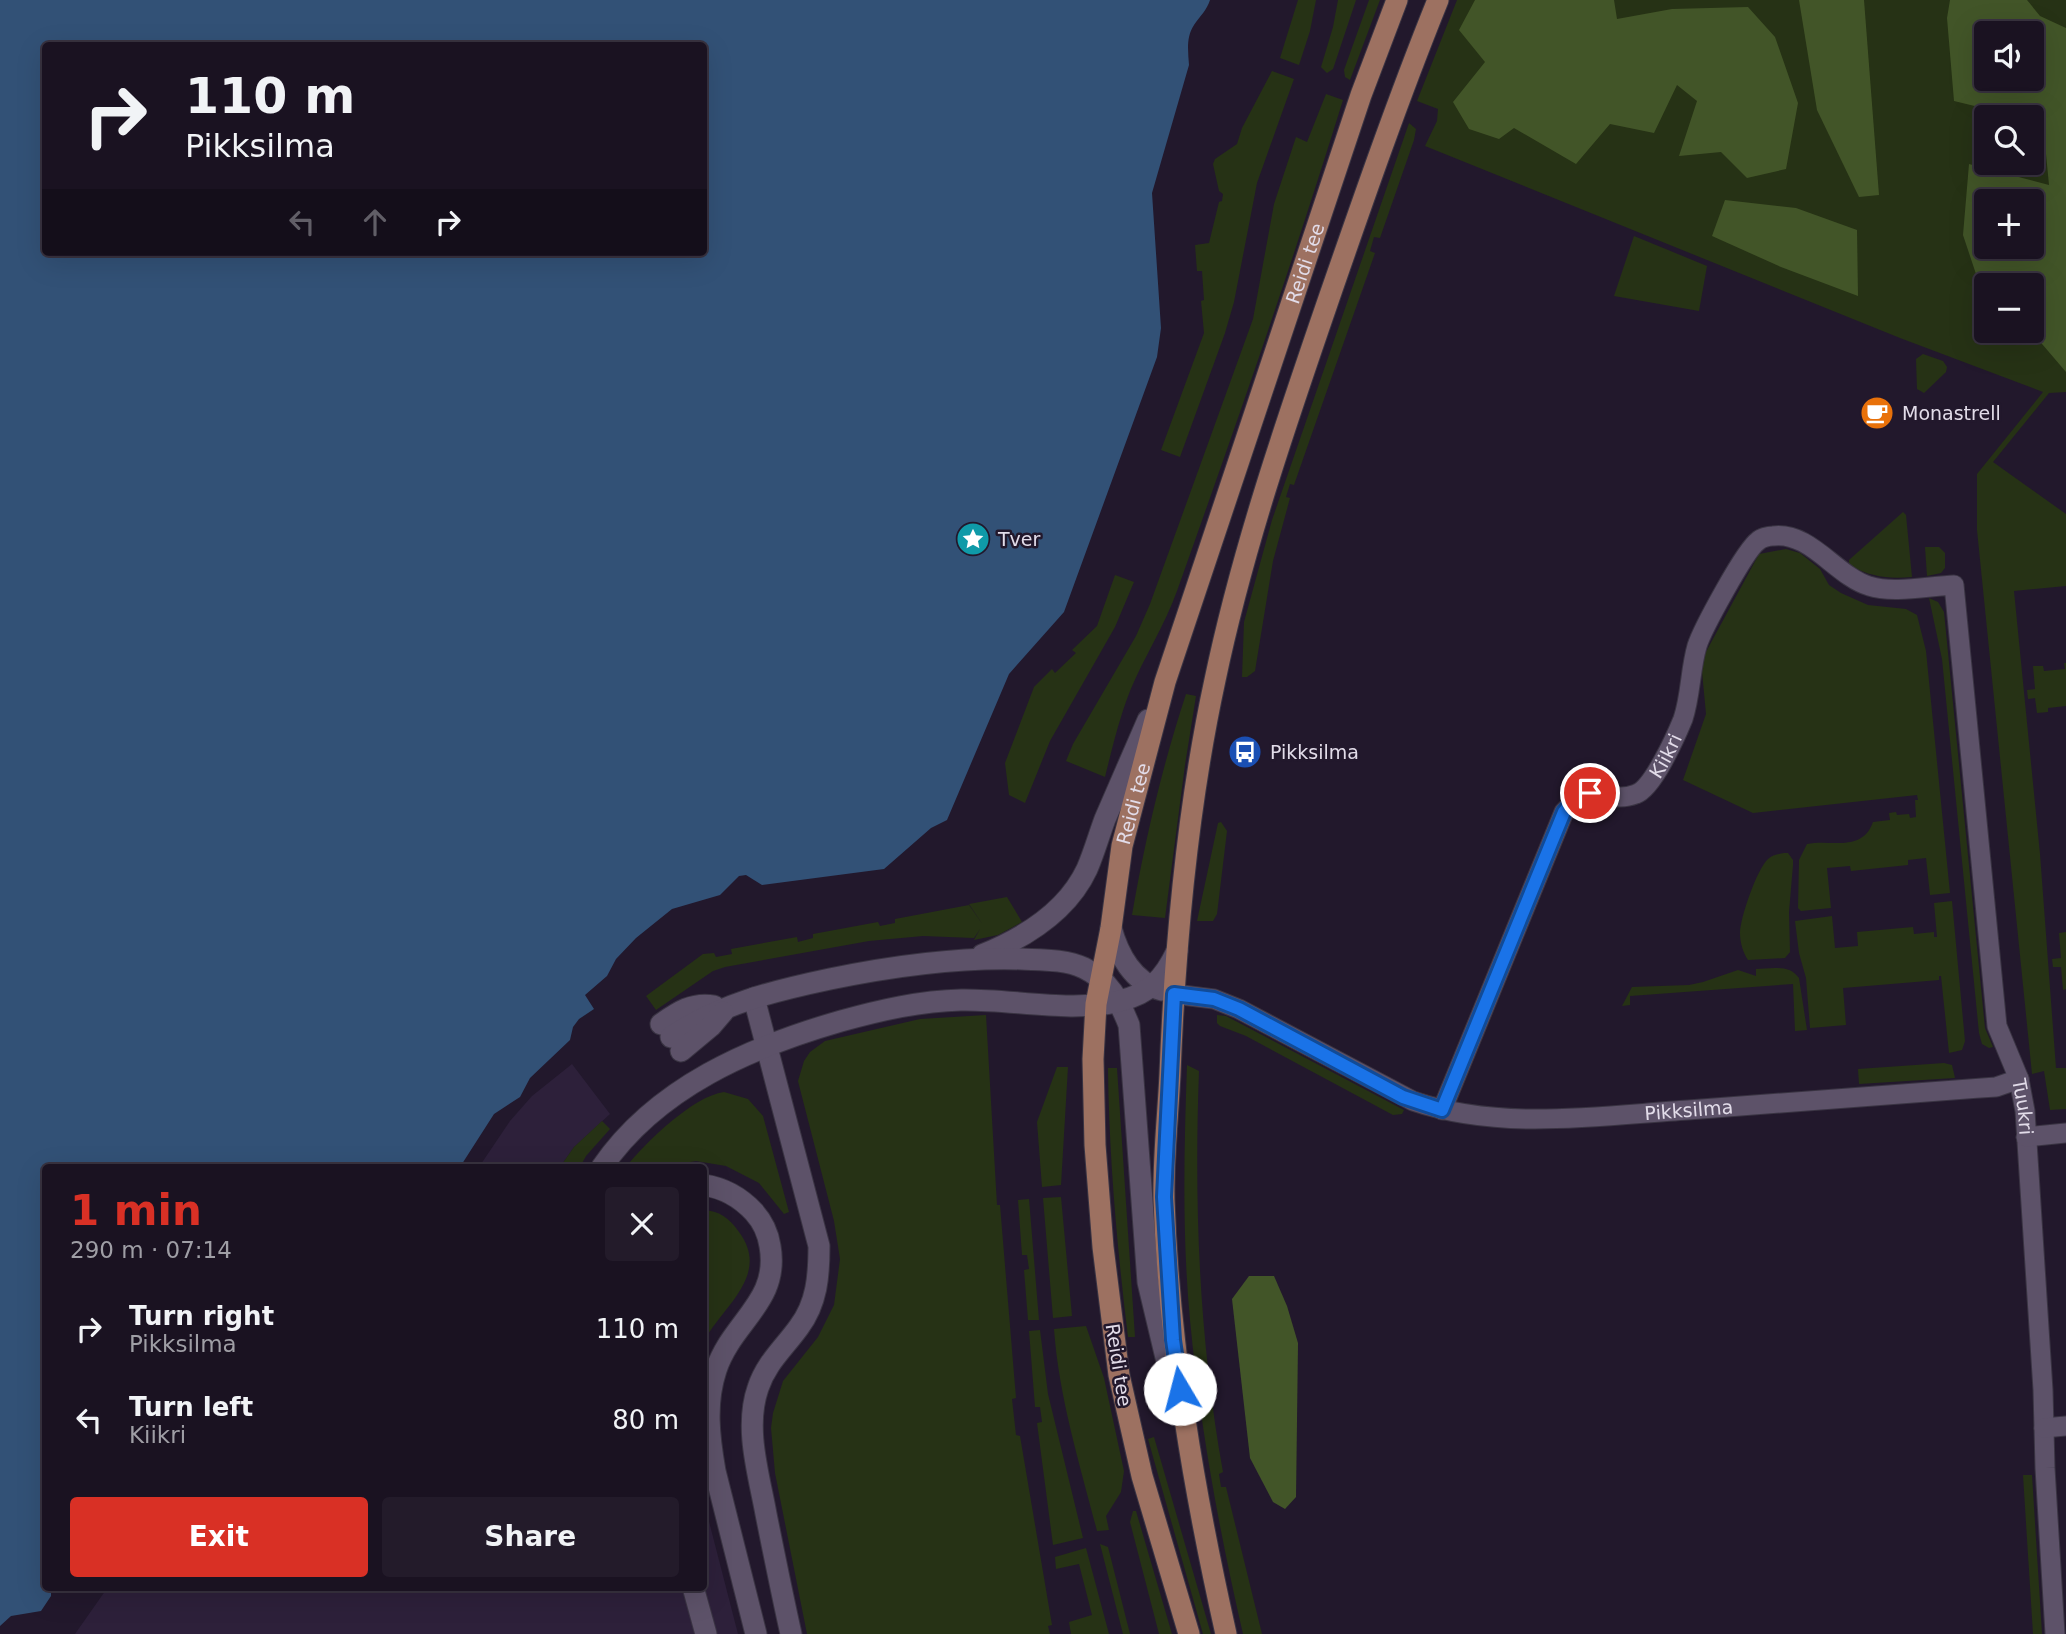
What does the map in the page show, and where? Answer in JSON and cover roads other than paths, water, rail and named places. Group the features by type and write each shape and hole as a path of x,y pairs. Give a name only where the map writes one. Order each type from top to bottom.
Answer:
{"main road":[{"name":"Reidi tee","path":"1189,1634 1139,1463 1119,1375 1102,1247 1093,1059 1096,1004 1111,928 1122,846 1165,682 1361,95 1397,0"},
{"name":"Reidi tee","path":"1226,1634 1191,1464 1173,1340 1164,1197 1174,994 1187,858 1209,707 1229,616 1257,512 1387,131 1438,0"}],"street":[{"name":"Kiikri","path":"1442,1110 1564,812 1576,798 1590,793 1620,796 1636,794 1647,786 1683,719 1698,642 1741,564 1757,541 1776,535 1792,538 1815,551 1857,582 1871,587 1886,590 1954,585"},
{"name":"Tuukri","path":"1954,585 1997,1026 2019,1079 2025,1111 2055,1634"},
{"path":"977,958 1008,945 1037,926 1058,910 1077,887 1165,682"},
{"path":"1111,928 1116,948 1128,967 1151,988 1174,994"},
{"path":"604,1164 622,1141 667,1102 706,1074 766,1046 852,1018 918,1004 967,1000 1096,1004 1119,1001 1151,988 1167,972 1177,951"},
{"path":"671,1037 699,1018 770,992 879,969 977,958 1061,962 1082,967 1100,978 1119,1001 1129,1025 1148,1282 1191,1464"},
{"name":"Pikksilma","path":"1174,994 1214,999 1239,1009 1403,1097 1442,1110 1499,1119 1574,1118 1996,1087 2019,1079"},
{"path":"754,998 819,1246 819,1278 811,1307 800,1326 766,1368 752,1415 760,1479 791,1634"},
{"path":"2026,1136 2066,1133"},
{"path":"707,1186 731,1193 748,1206 765,1229 772,1256 771,1272 764,1296 733,1334 720,1359 712,1385 709,1413 715,1471 756,1634"},
{"path":"2044,1428 2066,1426"},
{"path":"694,1591 706,1634"}],"water":[{"path":"0,0 1210,0 1190,34 1189,65 1152,193 1161,328 1157,357 1064,612 1009,674 947,820 931,828 884,869 762,885 746,875 739,876 720,895 672,909 636,938 616,959 607,976 585,995 594,1009 579,1019 573,1027 570,1040 530,1078 520,1097 494,1114 462,1164 42,1164 42,1591 51,1591 51,1596 41,1611 11,1616 0,1626"}],"place":[{"name":"Monastrell","path":"1877,413"},
{"name":"Tver","path":"973,539"},
{"name":"Pikksilma","path":"1245,752"}]}
